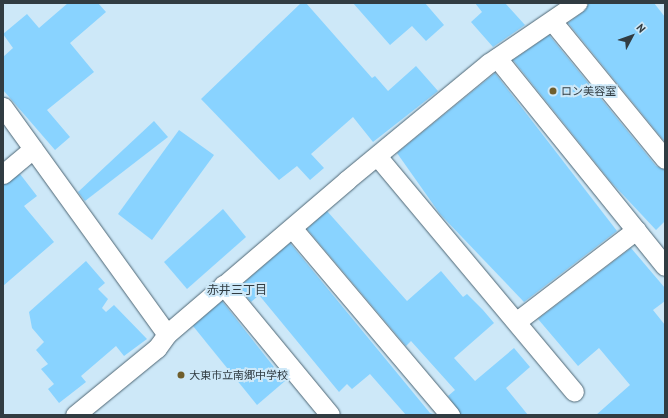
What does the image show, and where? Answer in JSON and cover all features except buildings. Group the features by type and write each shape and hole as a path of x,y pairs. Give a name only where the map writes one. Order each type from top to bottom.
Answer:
{"street":[{"path":"75,415 157,348 167,334 377,156 497,58 577,3"},
{"path":"552,21 665,159"},
{"path":"497,58 665,266"},
{"path":"3,107 167,334"},
{"path":"3,174 33,149"},
{"path":"377,156 518,321 574,392"},
{"path":"292,228 450,415"},
{"path":"518,321 636,230"},
{"path":"224,285 330,415"}],"place":[{"name":"ロン美容室","path":"553,91"},
{"name":"大東市立南郷中学校","path":"181,375"}],"district":[{"name":"赤井三丁目","path":"237,290"}]}
